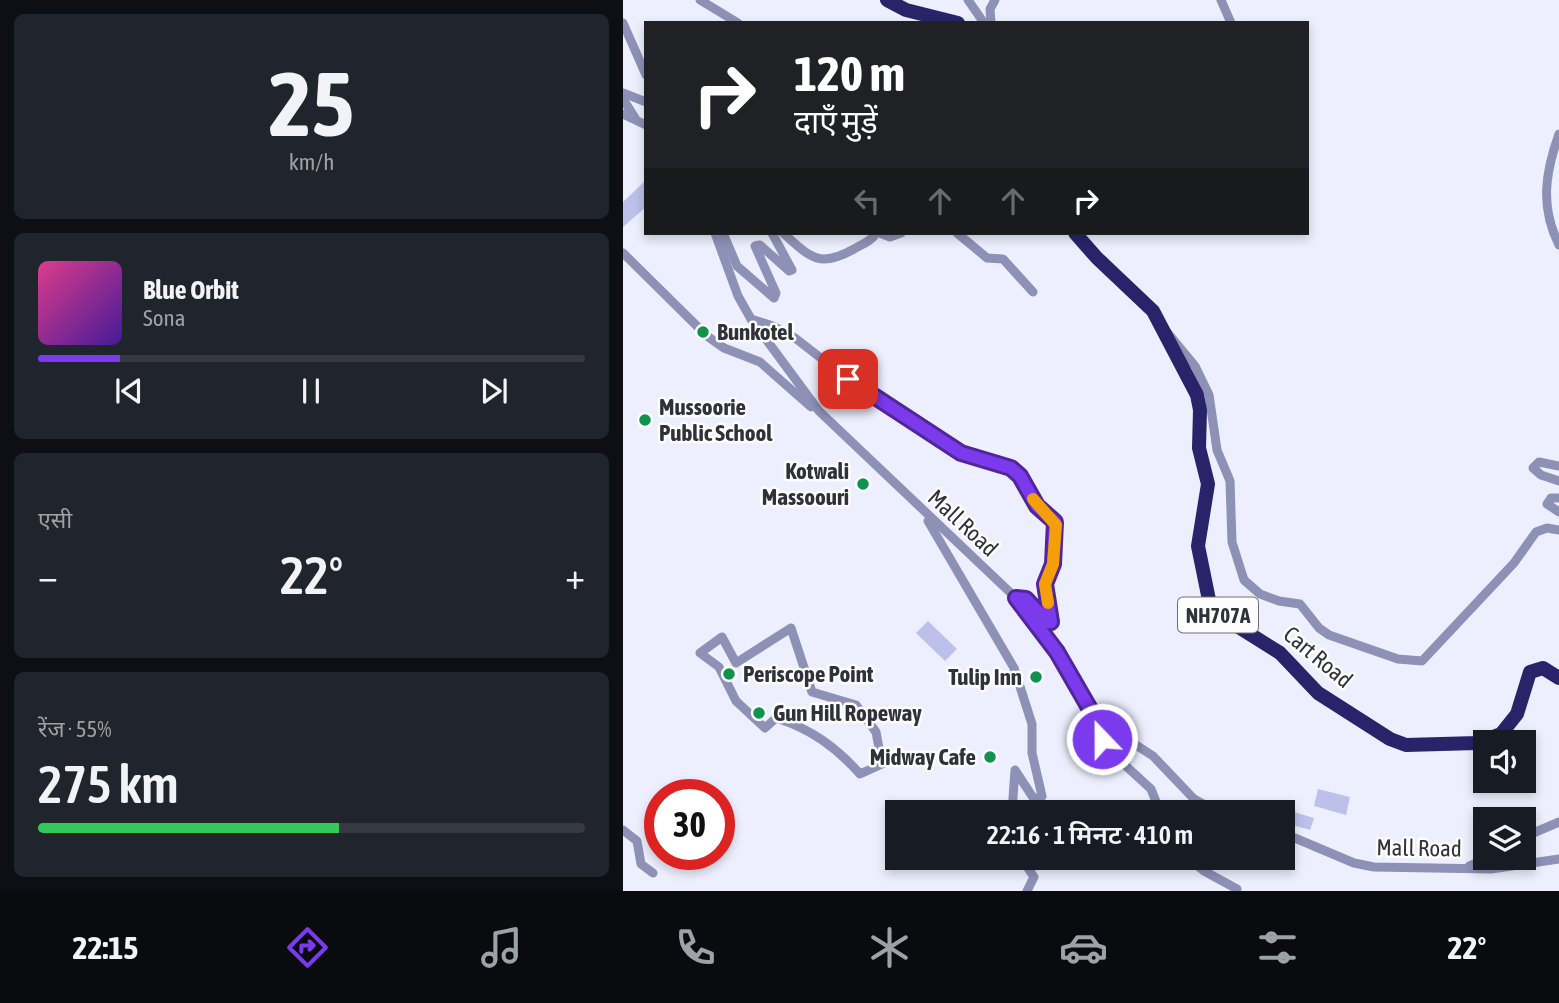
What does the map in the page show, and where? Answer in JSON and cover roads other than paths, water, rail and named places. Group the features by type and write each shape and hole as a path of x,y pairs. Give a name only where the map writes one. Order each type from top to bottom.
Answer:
{"highway":[{"path":"887,0 906,10 950,21"},
{"name":"Cart Road","path":"1077,235 1097,258 1147,304 1163,329 1199,402 1198,439 1208,484 1198,546 1209,600 1218,614 1280,653 1318,693 1390,739 1406,745 1477,743 1492,739 1501,734 1517,714 1530,672 1543,667 1559,678"}],"street":[{"path":"699,0 735,21"},
{"path":"968,0 983,21"},
{"path":"991,21 990,9 995,0"},
{"path":"1221,0 1230,21"},
{"path":"623,23 644,70"},
{"path":"623,93 644,101"},
{"path":"623,99 636,119"},
{"path":"623,114 644,124"},
{"path":"1559,134 1545,182 1548,220 1559,245"},
{"name":"Mall Road","path":"716,235 738,296 751,319 819,411 923,513 1016,598 1057,652 1091,711 1106,727 1153,756 1196,800"},
{"path":"724,235 737,266 774,298 776,293 755,246 760,245 789,271 792,270 773,235"},
{"path":"785,235 808,256 828,260 843,255 876,235"},
{"path":"959,235 987,258 1004,260 1033,292"},
{"path":"623,253 707,336 725,348 760,362 819,411"},
{"path":"751,319 773,326 795,338 866,393 961,453 1005,465 1020,476 1035,503 1056,525 1053,564 1045,584 1051,622 1047,622 1026,599 1016,598"},
{"path":"1163,329 1191,360 1209,395 1214,437 1230,481 1232,541 1244,580 1260,594 1279,601 1300,604 1319,628 1329,635 1398,659 1422,660 1514,563 1536,532 1547,528 1559,530"},
{"path":"1559,466 1539,462 1533,468 1541,475 1559,481"},
{"path":"1559,498 1551,498 1547,504 1559,512"},
{"path":"923,513 1004,646 1030,718 1032,753 1042,796 1034,799 1015,770 1012,800"},
{"path":"791,628 812,692 856,705 876,732 882,764 860,774 835,746 793,723 776,718 765,729 736,701 719,667 700,653 722,637 736,663 791,628"},
{"path":"1106,727 1102,739 1104,746 1151,789 1155,800"},
{"path":"1536,832 1559,822"},
{"path":"623,830 637,841 641,864 653,873"},
{"name":"Mall Road","path":"1295,838 1364,866 1491,869 1559,859"},
{"path":"1464,868 1473,864"},
{"path":"1027,891 1034,877 1029,870"},
{"path":"1203,870 1237,889"}],"place":[{"name":"Bunkotel","path":"703,332"},
{"name":"Mussoorie Public School","path":"645,420"},
{"name":"Kotwali Massoouri","path":"863,484"},
{"name":"Periscope Point","path":"729,674"},
{"name":"Tulip Inn","path":"1036,677"},
{"name":"Gun Hill Ropeway","path":"759,713"},
{"name":"Midway Cafe","path":"990,757"}]}
